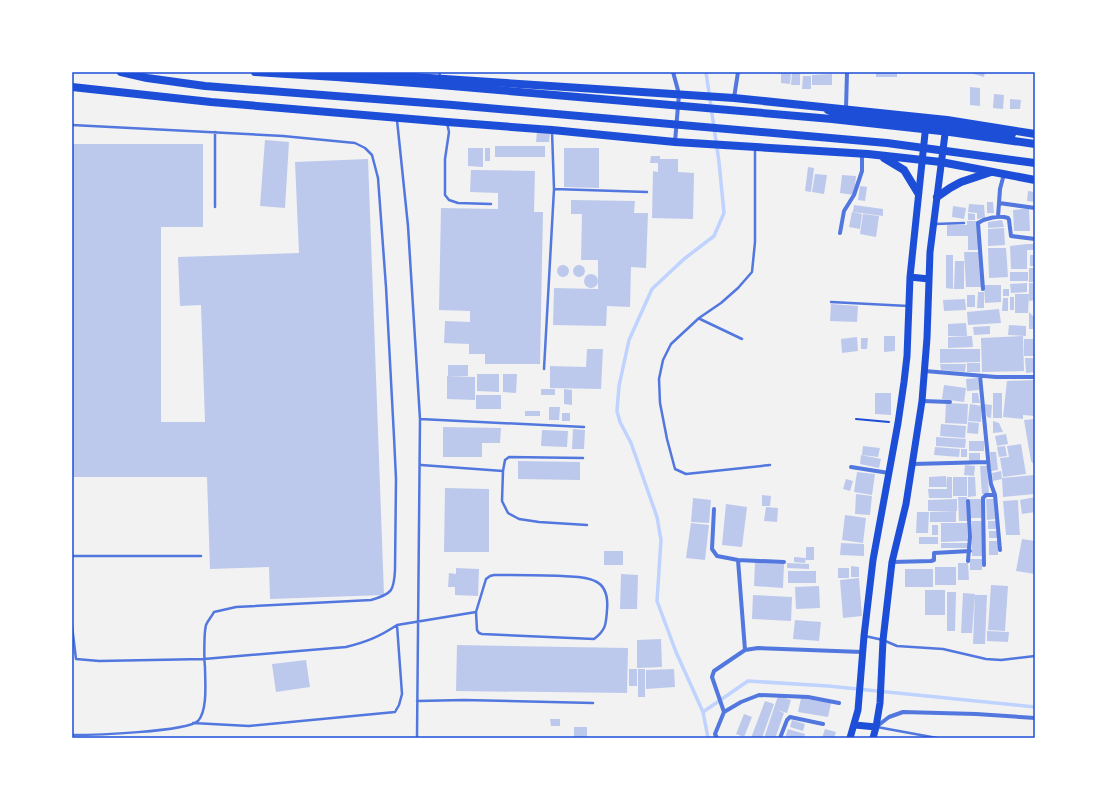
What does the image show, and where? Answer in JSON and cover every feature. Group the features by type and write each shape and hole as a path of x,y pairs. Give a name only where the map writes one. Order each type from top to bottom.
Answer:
{"highway":[{"path":"121,72 147,78 205,86 453,105 888,143 1035,163"},
{"path":"255,72 440,85 832,119 950,132 1035,144"},
{"path":"338,72 440,75 689,94 846,109 926,121"},
{"path":"72,87 211,102 552,130 675,142 865,154 941,162 1035,180"},
{"path":"817,107 840,115 947,123 1035,134"},
{"path":"865,154 882,157 904,170 918,194"},
{"path":"937,198 961,182 992,171"}],"main road":[{"path":"850,738 855,724 858,701 862,652 873,560 898,423 906,369 910,277 926,121"},
{"path":"872,738 876,727 880,703 883,640 892,562 906,504 922,401 928,279 933,224 947,123"},
{"path":"910,277 928,279"},
{"path":"855,724 876,727"}],"street":[{"path":"673,72 679,94 675,142"},
{"path":"730,98 738,72"},
{"path":"846,109 847,72"},
{"path":"840,233 844,211 854,195 862,172 865,154"},
{"path":"998,217 1000,189 1004,174"},
{"path":"999,203 1035,208"},
{"path":"983,289 978,223 983,220 998,217 1008,218 1011,236 1035,239"},
{"path":"924,371 980,376 1035,377"},
{"path":"980,376 988,462 991,484 995,495 1000,550"},
{"path":"922,401 950,402"},
{"path":"913,464 988,462"},
{"path":"851,467 888,473"},
{"path":"984,565 983,498 986,495 995,495"},
{"path":"968,501 970,551 968,561"},
{"path":"714,508 712,549 717,556 738,560 784,562"},
{"path":"892,562 931,561 934,560 934,553 970,551"},
{"path":"738,560 745,650"},
{"path":"724,712 712,677 714,670 745,650 758,648 862,652"},
{"path":"717,738 715,734 724,712 741,702 759,695 808,696 839,703"},
{"path":"876,727 889,717 903,712 976,714 1035,718"},
{"path":"780,738 786,720 790,718 823,724"}],"lane":[{"path":"397,118 408,226 420,419 421,465 417,738"},
{"path":"447,122 449,132 445,159 445,195 449,200 458,202 491,204"},
{"path":"72,125 283,136 355,143 365,148 372,155 378,178 386,280 396,479 394,584 391,592 386,596 371,600 236,607 214,612 206,625 204,659 205,699 198,721 192,724"},
{"path":"544,369 554,189 552,130"},
{"path":"215,132 215,206"},
{"path":"754,146 755,242 752,272 738,288 721,303 699,318 671,344 663,360 659,379 660,403 675,469 686,474 770,465"},
{"path":"554,189 647,192"},
{"path":"933,224 964,224"},
{"path":"831,302 908,306"},
{"path":"699,318 742,339"},
{"path":"420,419 584,427"},
{"path":"583,458 509,457 505,460 502,471 502,501 508,513 519,519 539,522 587,525"},
{"path":"421,465 502,471"},
{"path":"72,556 202,556"},
{"path":"494,575 533,575 583,578 595,581 601,585 606,592 607,606 605,627 599,636 594,639 482,634 477,630 476,612 486,579 494,575"},
{"path":"72,659 99,661 204,659 346,647 381,636 397,625 476,612"},
{"path":"72,735 133,733 192,724 249,726 395,712 402,694 397,625"},
{"path":"72,626 76,659"},
{"path":"864,636 883,640 897,646 943,649 986,659 1001,660 1035,656"},
{"path":"417,701 464,700 594,703"},
{"path":"876,727 937,738"}],"path":[{"path":"856,419 898,423"}],"building":[{"path":"781,72 791,72 790,84 781,83"},
{"path":"792,72 800,72 800,85 791,85"},
{"path":"876,72 897,72 897,77 876,77"},
{"path":"967,72 985,72 984,77"},
{"path":"832,74 832,85 812,85 812,75"},
{"path":"803,76 811,76 811,89 802,89"},
{"path":"970,87 980,88 980,106 970,105"},
{"path":"994,94 1004,95 1003,109 993,108"},
{"path":"1010,99 1021,100 1020,109 1010,109"},
{"path":"537,132 550,133 549,142 536,142"},
{"path":"265,140 289,142 285,208 260,206"},
{"path":"72,144 203,144 203,227 161,227 161,422 205,422 201,305 180,306 178,257 299,253 295,162 368,159 384,595 270,599 269,567 210,569 207,477 72,477"},
{"path":"495,146 545,146 545,157 495,157"},
{"path":"468,148 483,148 483,167 468,166"},
{"path":"485,148 490,148 490,161 485,161"},
{"path":"564,148 599,148 599,188 564,187"},
{"path":"651,156 660,156 660,159 678,159 678,172 694,173 693,219 652,218 653,171 658,172 658,163 650,163"},
{"path":"808,167 814,168 811,192 805,191"},
{"path":"471,170 535,171 534,212 543,212 540,364 485,364 485,354 469,354 469,344 444,343 445,321 470,322 470,311 439,310 441,208 498,209 498,193 470,192"},
{"path":"815,174 827,175 824,194 812,192"},
{"path":"842,175 856,176 854,195 840,193"},
{"path":"860,186 867,187 865,201 858,200"},
{"path":"1028,191 1035,192 1035,202 1027,201"},
{"path":"571,200 635,201 634,213 648,213 646,268 631,267 630,307 607,306 606,326 553,325 554,288 598,289 598,260 581,260 582,214 571,214"},
{"path":"987,202 993,202 994,213 987,213"},
{"path":"969,204 984,205 985,218 977,219 977,213 968,212"},
{"path":"854,205 883,209 883,216 853,212"},
{"path":"953,206 966,208 964,219 952,217"},
{"path":"1029,209 1030,231 1014,231 1013,210"},
{"path":"852,212 862,214 860,229 849,227"},
{"path":"968,213 975,214 975,220 968,220"},
{"path":"863,214 879,216 876,237 860,234"},
{"path":"1002,220 1004,227 988,228 988,222"},
{"path":"967,221 978,221 978,250 968,250 968,236 947,236 947,225 967,225"},
{"path":"1004,228 1005,245 988,246 988,229"},
{"path":"1035,244 1035,250 1027,250 1027,269 1011,269 1010,246"},
{"path":"988,248 1006,248 1008,277 989,278"},
{"path":"964,252 980,252 982,287 966,287"},
{"path":"946,255 953,255 953,289 946,288"},
{"path":"1030,255 1035,255 1035,266 1030,266"},
{"path":"955,261 964,261 964,289 954,289"},
{"path":"563,265 567,267 569,271 567,275 563,277 559,275 557,271 559,267"},
{"path":"579,265 583,267 585,271 583,275 579,277 575,275 573,271 575,267"},
{"path":"1029,268 1035,268 1035,282 1029,282"},
{"path":"1010,272 1028,272 1028,281 1010,281"},
{"path":"591,274 596,276 598,281 596,286 591,288 586,286 584,281 586,276"},
{"path":"1027,283 1027,292 1011,293 1010,284"},
{"path":"1029,283 1035,283 1035,300 1029,301"},
{"path":"984,285 1001,285 1001,302 985,303"},
{"path":"1003,289 1009,289 1009,296 1003,296"},
{"path":"978,292 984,292 984,308 977,308"},
{"path":"1015,294 1029,294 1028,313 1015,313"},
{"path":"967,295 975,295 975,307 967,307"},
{"path":"1010,297 1014,297 1014,310 1010,310"},
{"path":"1003,298 1008,298 1008,311 1002,311"},
{"path":"965,299 966,310 944,311 943,300"},
{"path":"831,304 858,306 857,322 830,321"},
{"path":"999,309 1001,323 968,325 967,312"},
{"path":"1029,312 1035,318 1035,329 1029,329"},
{"path":"966,323 967,336 948,336 948,324"},
{"path":"1009,325 1026,326 1026,336 1008,335"},
{"path":"990,326 990,334 974,335 973,327"},
{"path":"884,336 895,336 895,351 884,352"},
{"path":"972,336 973,347 948,348 948,337"},
{"path":"1023,336 1024,371 982,372 981,338"},
{"path":"857,337 858,351 842,353 841,339"},
{"path":"861,338 868,338 867,349 861,349"},
{"path":"1024,339 1033,339 1034,356 1024,356"},
{"path":"587,349 603,349 601,389 550,388 550,366 586,367"},
{"path":"940,349 980,349 980,362 940,363"},
{"path":"1025,358 1033,358 1034,372 1026,373"},
{"path":"967,363 980,363 980,372 967,372"},
{"path":"940,364 966,364 965,372 941,370"},
{"path":"448,365 468,365 468,376 448,376"},
{"path":"477,374 499,374 499,392 477,391"},
{"path":"503,374 517,374 516,393 503,392"},
{"path":"447,376 475,377 475,400 447,399"},
{"path":"978,378 979,390 967,391 966,379"},
{"path":"1035,380 1035,416 1023,415 1023,419 1003,417 1007,381"},
{"path":"944,385 966,388 964,402 942,399"},
{"path":"541,389 555,389 555,395 541,395"},
{"path":"564,389 572,390 572,405 564,404"},
{"path":"875,393 891,393 891,415 875,414"},
{"path":"972,393 978,393 980,403 972,403"},
{"path":"993,393 1002,393 1002,418 993,418"},
{"path":"476,395 501,395 501,409 476,409"},
{"path":"946,403 968,404 967,424 945,423"},
{"path":"970,404 982,406 981,422 968,421"},
{"path":"983,404 992,405 991,418 987,417"},
{"path":"549,407 560,407 559,420 549,420"},
{"path":"525,411 540,411 540,416 525,416"},
{"path":"562,413 570,413 570,421 562,421"},
{"path":"1035,419 1035,466 1031,461 1024,420"},
{"path":"993,421 999,423 1003,432 993,433"},
{"path":"968,422 979,423 978,434 967,433"},
{"path":"941,424 966,426 965,438 940,436"},
{"path":"443,427 501,428 500,443 482,443 482,457 443,457"},
{"path":"573,429 585,430 584,449 572,449"},
{"path":"542,430 568,431 567,447 541,446"},
{"path":"1006,434 1008,444 997,446 995,436"},
{"path":"936,437 966,439 965,448 936,446"},
{"path":"969,441 984,441 984,451 969,451"},
{"path":"1021,444 1026,474 1003,477 1000,458 1009,457 1007,446"},
{"path":"863,446 880,448 878,457 862,455"},
{"path":"1005,446 1007,456 999,457 997,447"},
{"path":"935,447 960,449 959,457 934,455"},
{"path":"961,449 967,449 967,457 961,457"},
{"path":"990,452 996,452 998,470 991,471"},
{"path":"969,453 980,453 980,461 969,461"},
{"path":"861,455 881,459 879,468 860,464"},
{"path":"518,461 580,462 580,480 518,479"},
{"path":"965,465 975,466 974,476 964,475"},
{"path":"980,466 987,466 989,494 982,494"},
{"path":"1001,471 1002,479 993,481 992,473"},
{"path":"857,472 875,474 872,495 854,492"},
{"path":"1034,475 1035,494 1003,497 1002,478"},
{"path":"946,476 947,487 929,487 929,477"},
{"path":"947,477 952,477 952,498 929,498 928,489 947,489"},
{"path":"953,477 967,477 967,496 953,496"},
{"path":"968,477 975,477 976,496 968,497"},
{"path":"846,479 853,481 850,491 843,489"},
{"path":"445,488 489,489 489,552 444,552"},
{"path":"856,494 872,496 870,515 855,514"},
{"path":"762,495 771,496 770,506 762,506"},
{"path":"958,497 967,497 967,521 959,521"},
{"path":"1035,497 1035,512 1022,514 1020,500"},
{"path":"693,498 711,500 709,523 691,522"},
{"path":"957,499 957,511 928,511 928,500"},
{"path":"970,499 983,499 983,518 970,518"},
{"path":"986,499 994,499 995,519 987,520"},
{"path":"1018,500 1020,535 1006,535 1003,501"},
{"path":"726,504 747,507 742,547 722,545"},
{"path":"766,507 778,508 777,522 764,521"},
{"path":"956,511 956,522 930,522 930,512"},
{"path":"917,512 929,512 928,533 916,533"},
{"path":"845,515 866,518 863,543 842,540"},
{"path":"972,521 982,521 982,556 972,556"},
{"path":"988,521 996,521 996,529 988,529"},
{"path":"691,523 709,525 705,560 686,558"},
{"path":"941,523 967,523 968,541 941,542"},
{"path":"932,525 938,525 938,535 932,535"},
{"path":"989,531 997,531 998,538 989,538"},
{"path":"919,537 938,537 938,544 919,544"},
{"path":"1022,539 1035,541 1035,574 1016,571"},
{"path":"989,541 998,541 998,555 989,555"},
{"path":"841,543 864,544 864,556 840,555"},
{"path":"941,543 968,543 968,548 941,548"},
{"path":"806,547 814,547 814,560 806,560"},
{"path":"604,551 623,551 623,565 604,565"},
{"path":"794,557 806,558 805,563 794,562"},
{"path":"970,559 982,559 982,570 970,570"},
{"path":"755,562 784,564 783,588 754,586"},
{"path":"787,563 809,564 809,569 787,568"},
{"path":"958,563 968,563 969,580 958,580"},
{"path":"851,566 859,567 859,577 851,577"},
{"path":"935,567 956,567 956,585 935,585"},
{"path":"456,568 479,569 478,596 455,595 455,587 448,587 449,573 456,574"},
{"path":"838,568 849,568 849,578 838,578"},
{"path":"905,569 933,569 933,587 905,587"},
{"path":"788,571 816,571 816,583 788,583"},
{"path":"621,574 638,575 637,609 620,609"},
{"path":"859,578 862,616 843,618 840,580"},
{"path":"991,585 1008,586 1005,631 988,630"},
{"path":"819,586 820,608 796,609 795,587"},
{"path":"925,590 945,590 945,615 925,615"},
{"path":"947,592 956,592 955,631 947,631"},
{"path":"963,593 975,594 972,633 961,633"},
{"path":"753,595 792,597 791,621 752,619"},
{"path":"975,595 987,595 985,644 973,644"},
{"path":"795,620 821,622 819,641 793,639"},
{"path":"987,631 1009,632 1008,642 987,641"},
{"path":"661,639 662,667 637,668 637,640"},
{"path":"457,645 628,648 627,693 456,691"},
{"path":"306,660 310,687 276,692 272,664"},
{"path":"629,669 637,669 637,686 629,686"},
{"path":"638,669 645,669 645,697 638,697"},
{"path":"674,669 675,687 646,689 646,670"},
{"path":"778,696 791,700 787,713 777,710 784,713 776,736 779,737 764,738"},
{"path":"801,698 831,703 828,717 798,712"},
{"path":"765,701 774,704 762,738 751,738"},
{"path":"744,714 752,717 744,737 736,734"},
{"path":"550,719 560,719 560,726 551,726"},
{"path":"792,720 805,724 803,731 790,727"},
{"path":"574,727 587,727 587,738 574,738"},
{"path":"788,729 805,734 804,738 785,738"},
{"path":"825,729 836,732 834,738 822,738"}],"waterway":[{"path":"703,712 676,652 657,601 661,540 657,517 631,443 620,422 617,411 619,386 629,340 652,289 684,259 714,236 724,213 719,162 706,72"},
{"path":"708,738 703,712 748,681 828,686 1035,707"}]}
